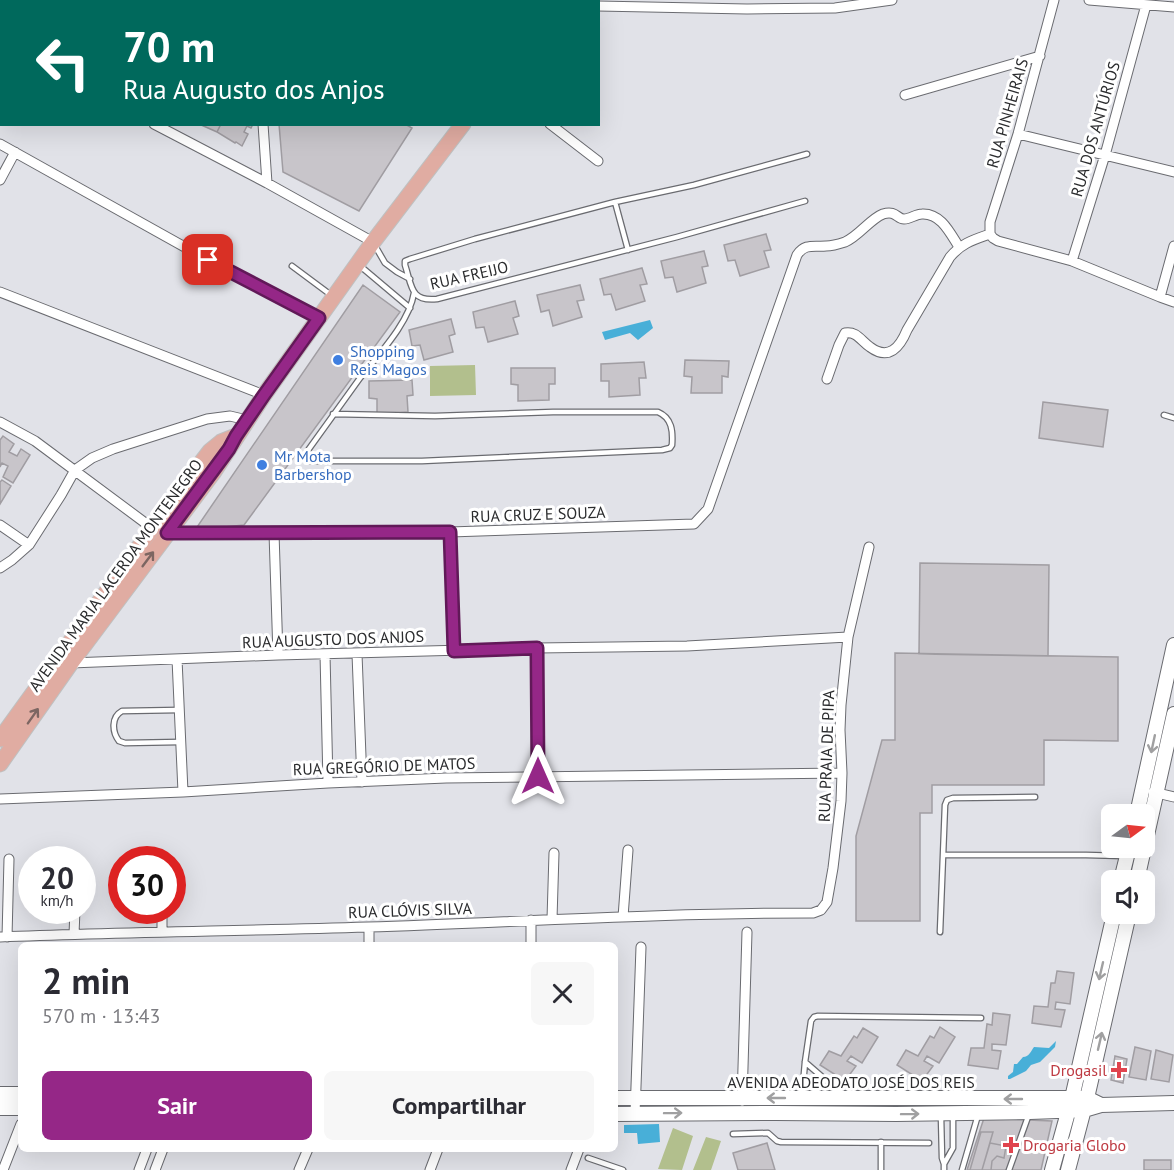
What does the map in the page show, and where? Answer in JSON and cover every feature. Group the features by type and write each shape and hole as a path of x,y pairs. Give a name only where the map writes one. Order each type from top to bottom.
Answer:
{"main road":[{"name":"AVENIDA MARIA LACERDA MONTENEGRO","path":"0,764 71,663 229,449 264,395 373,242 461,126"},
{"name":"AVENIDA MARIA LACERDA MONTENEGRO","path":"0,739 9,722 210,452 221,442 236,436"},
{"path":"1140,804 1174,645"},
{"path":"1139,870 1173,717 1158,717"},
{"path":"1052,1170 1070,1104 1111,924"},
{"path":"1068,1170 1128,924"},
{"path":"0,1094 18,1094"},
{"name":"AVENIDA ADEODATO JOSÉ DOS REIS","path":"618,1098 874,1099 1101,1105 1174,1103"},
{"path":"874,1099 874,1114"},
{"name":"AVENIDA ADEODATO JOSÉ DOS REIS","path":"618,1114 1030,1112 1070,1104"},
{"path":"0,1108 18,1108"}],"street":[{"path":"600,6 748,5 835,8 888,0"},
{"name":"RUA PINHEIRAIS","path":"990,234 990,222 1018,134 1054,0"},
{"path":"1089,0 1174,7"},
{"name":"RUA DOS ANTÚRIOS","path":"1072,261 1105,155 1146,5"},
{"path":"905,95 1040,56"},
{"path":"263,126 267,183"},
{"path":"553,126 598,161"},
{"name":"RUA FREIJO","path":"173,129 373,242"},
{"path":"1018,134 1174,172"},
{"path":"0,144 208,260 319,318"},
{"path":"0,180 15,152"},
{"name":"RUA CRUZ E SOUZA","path":"167,533 450,532 694,524 708,509 800,250 811,246 824,247 845,242 877,218 891,213 901,219 920,214 932,216 944,224 958,247"},
{"path":"827,379 845,333 856,334 878,351 888,352 897,348 958,247 970,240 990,234 998,241 1072,261 1174,302"},
{"path":"1160,297 1174,246"},
{"path":"0,292 264,395"},
{"path":"0,568 29,545 62,495 75,470 92,458 207,418 230,416 247,420"},
{"path":"0,422 35,441 152,528"},
{"path":"0,525 29,545"},
{"path":"450,532 454,651"},
{"path":"274,533 278,655"},
{"name":"RUA PRAIA DE PIPA","path":"821,910 827,903 842,801 840,730 848,637 869,546"},
{"name":"RUA AUGUSTO DOS ANJOS","path":"71,663 278,655 687,646 848,637"},
{"path":"537,648 538,776"},
{"path":"325,654 328,783"},
{"path":"357,654 362,782"},
{"path":"177,659 183,792"},
{"name":"RUA GREGÓRIO DE MATOS","path":"0,799 446,778 842,773"},
{"path":"1143,790 1174,797"},
{"path":"623,917 628,850"},
{"path":"552,919 554,853"},
{"path":"3,937 9,859"},
{"name":"RUA CLÓVIS SILVA","path":"3,937 369,927 741,913 813,913 821,910"},
{"path":"531,920 531,942"},
{"path":"74,924 74,934"},
{"path":"162,924 162,932"},
{"path":"369,927 369,942"},
{"path":"741,1113 747,932"},
{"path":"635,1114 641,947"},
{"path":"3,1170 18,1132"},
{"path":"139,1170 146,1152"},
{"path":"155,1170 162,1152"},
{"path":"298,1170 307,1152"},
{"path":"430,1170 437,1152"},
{"path":"571,1170 578,1152"}],"lane":[{"path":"410,279 405,261 410,259 475,239 615,202 694,185 807,154"},
{"name":"RUA FREIJO","path":"373,242 385,263 410,279 414,293 425,301 628,250 805,201"},
{"path":"615,202 628,250"},
{"path":"358,265 410,308"},
{"path":"292,266 334,297"},
{"path":"333,414 435,416 553,412 658,412 666,416 671,424 672,445 662,450 422,461 309,461 306,453 333,414 402,323 410,308 414,293"},
{"path":"1164,414 1174,418"},
{"path":"179,710 122,711 115,717 114,732 119,741 125,743 180,742"},
{"path":"940,932 947,800 1035,797"},
{"path":"943,855 1101,854"},
{"path":"801,1098 811,1021 814,1017 981,1018"},
{"path":"805,1062 848,1099"},
{"path":"1009,1170 1030,1112"},
{"path":"944,1167 942,1158 947,1113"},
{"path":"944,1167 953,1148 947,1113"},
{"path":"962,1170 978,1113"},
{"path":"733,1134 768,1133 781,1142 929,1143"},
{"path":"881,1142 881,1170"},
{"path":"588,1158 623,1170"}],"green space":[{"path":"475,365 476,395 430,396 430,366"},
{"path":"673,1128 693,1136 682,1170 658,1169"},
{"path":"706,1137 721,1141 711,1170 693,1170"}],"water":[{"path":"650,320 653,328 638,340 630,333 605,340 602,332"},
{"path":"1056,1041 1055,1047 1040,1062 1008,1079 1013,1072 1014,1064 1028,1055 1034,1047 1049,1048"},
{"path":"659,1124 660,1142 638,1144 637,1133 624,1133 624,1125"}],"building":[{"path":"204,126 220,126 217,132"},
{"path":"220,126 247,126 244,132 248,134 242,146 217,132"},
{"path":"279,126 408,126 412,128 359,211 283,172"},
{"path":"766,234 771,250 764,251 769,267 740,276 735,260 728,261 724,245"},
{"path":"704,251 708,266 702,267 706,283 677,292 673,277 665,278 661,261"},
{"path":"642,268 647,284 640,285 645,301 616,310 611,294 604,295 600,279"},
{"name":"Shopping Reis Magos","path":"363,285 400,312 244,525 195,530"},
{"path":"580,285 584,300 577,301 582,317 553,326 549,310 541,312 537,295"},
{"path":"515,301 519,316 513,318 518,334 488,342 484,327 476,328 473,312"},
{"path":"451,319 455,334 449,336 453,352 424,360 420,345 412,346 409,330"},
{"path":"685,360 729,361 728,377 722,376 722,393 691,393 692,377 684,376"},
{"path":"644,362 646,378 639,378 640,395 609,397 609,381 601,381 601,364"},
{"path":"511,368 555,368 555,384 549,384 549,400 518,401 518,385 511,384"},
{"path":"412,380 413,395 407,396 408,412 377,415 377,399 369,398 369,381"},
{"path":"1043,402 1108,410 1103,447 1039,438"},
{"path":"3,436 14,444 9,452 17,456 21,449 30,455 13,483 3,477 8,466 2,463 0,467 0,440"},
{"path":"2,480 11,486 0,504 0,482"},
{"path":"920,563 1049,565 1048,656 919,654"},
{"path":"895,653 1118,657 1118,741 1044,740 1044,785 932,785 932,813 920,813 920,921 856,921 856,836 882,740 895,740"},
{"path":"1057,971 1074,973 1070,1004 1056,1002 1055,1009 1065,1010 1061,1027 1032,1023 1034,1006 1048,1007 1051,983 1055,983"},
{"path":"993,1013 1010,1015 1006,1045 992,1044 992,1050 1001,1051 998,1069 968,1065 971,1048 984,1048 987,1024 992,1025"},
{"path":"940,1027 955,1037 939,1063 927,1056 924,1061 933,1066 922,1081 897,1065 906,1050 918,1056 930,1036 934,1038"},
{"path":"863,1028 878,1037 862,1063 851,1056 847,1061 856,1066 845,1081 820,1065 829,1051 841,1056 854,1036 857,1038"},
{"path":"1135,1047 1151,1051 1146,1080 1129,1077"},
{"path":"1156,1050 1173,1055 1169,1082 1151,1079"},
{"name":"Drogasil","path":"1115,1056 1127,1059 1123,1083 1111,1080"},
{"name":"Drogaria Globo","path":"984,1118 1052,1121 1041,1170 967,1170"},
{"path":"981,1132 993,1132 982,1170 970,1170"},
{"path":"767,1143 775,1170 738,1170 733,1153"},
{"path":"990,1143 1006,1146 1004,1158 997,1156 992,1161 991,1170 982,1170"},
{"path":"1144,1160 1171,1160 1171,1170 1144,1170"}],"place":[{"name":"Shopping Reis Magos","path":"338,360"},
{"name":"Mr Mota Barbershop","path":"262,465"},
{"name":"Drogasil","path":"1119,1070"},
{"name":"Drogaria Globo","path":"1011,1145"}],"route":[{"path":"208,260 319,318 264,395 213,473 167,533 450,532 454,651 537,648 538,776"}]}
